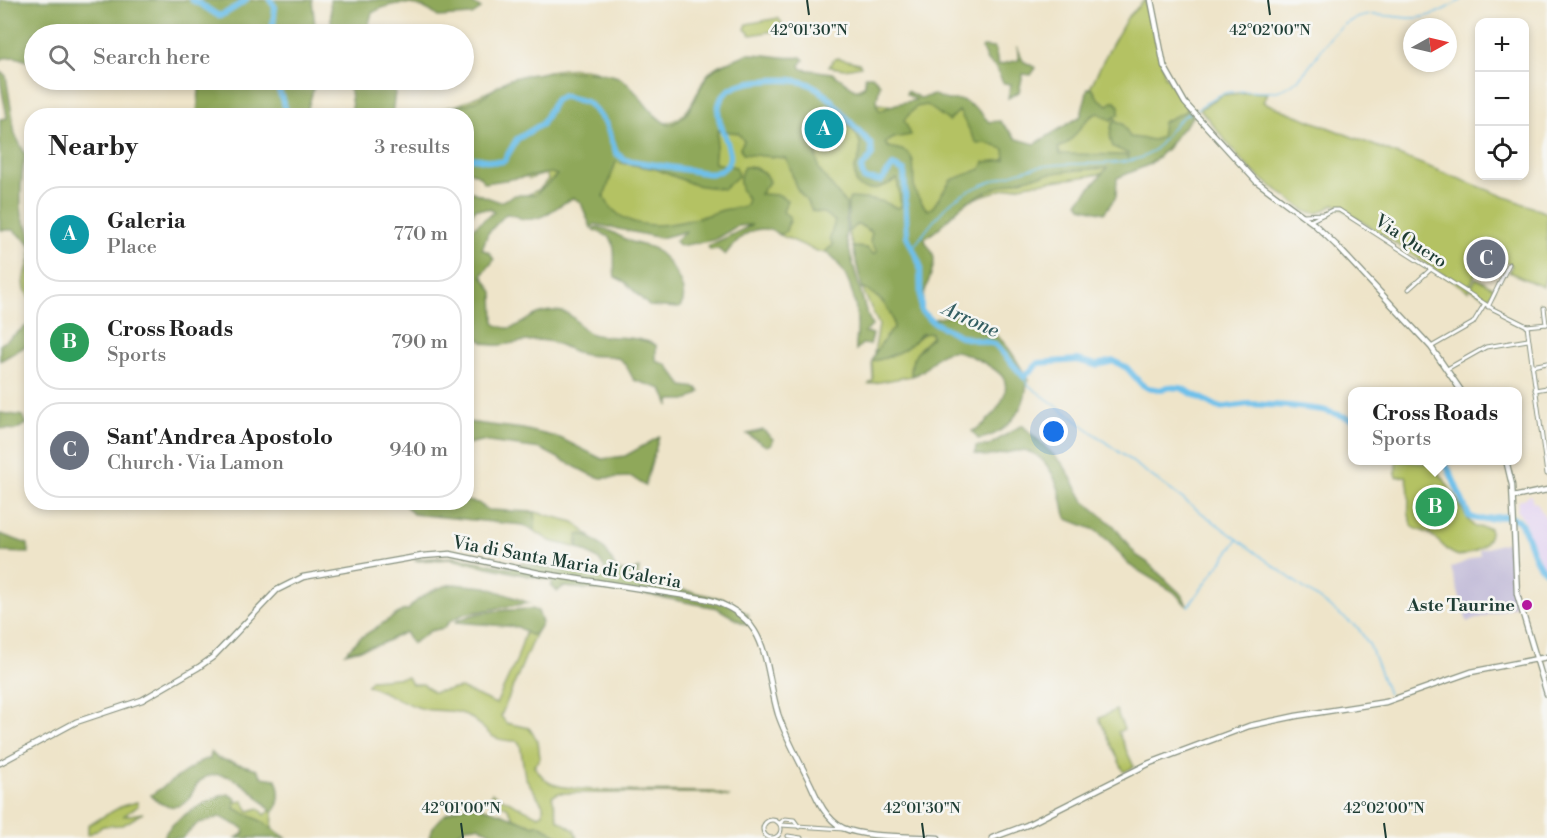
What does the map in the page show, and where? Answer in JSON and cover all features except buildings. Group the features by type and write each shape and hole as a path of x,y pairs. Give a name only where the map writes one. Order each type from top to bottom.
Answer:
{"street":[{"path":"1151,0 1163,60 1180,96 1253,178 1318,228 1431,347 1459,387"},
{"name":"Via Quero","path":"1301,214 1325,214 1339,210 1486,306 1527,326"},
{"path":"1310,221 1314,217 1325,214"},
{"path":"1318,228 1325,214"},
{"path":"1431,347 1473,323 1486,306 1509,264"},
{"path":"1409,289 1431,270"},
{"path":"1544,308 1546,324 1527,326 1547,474"},
{"path":"1447,369 1486,347 1528,340"},
{"path":"1532,366 1547,363"},
{"path":"1535,390 1547,388"},
{"path":"1507,465 1513,497 1517,594 1547,694"},
{"path":"1512,486 1521,495"},
{"path":"1513,497 1547,490"},
{"path":"1513,508 1521,495"},
{"name":"Via di Santa Maria di Galeria","path":"0,763 76,722 142,700 199,667 213,657 277,590 303,577 422,556 450,554 539,573 706,599 723,604 738,613 755,631 765,650 779,716 816,797 826,814 845,829"},
{"path":"992,838 1027,825 1139,768 1243,728 1288,717 1386,702 1471,672 1547,657"},
{"path":"801,838 765,835 764,824 767,821 838,831 845,829 854,832 938,838"},
{"path":"779,835 781,824"}],"shaded area":[{"path":"1531,495 1533,503 1536,502 1547,520 1547,570 1541,564 1523,519 1517,511 1519,501"},
{"path":"1508,542 1516,606 1467,622 1451,568 1480,555 1479,550"}],"green space":[{"path":"0,0 312,0 315,24 24,24 24,60 15,57 3,58 0,62"},
{"path":"330,0 468,0 481,9 472,15 438,17 423,7 398,4 372,13 369,24 331,24"},
{"path":"1145,0 1165,76 1194,115 1188,118 1169,147 1150,164 1139,164 1099,174 1019,186 979,197 952,210 928,235 916,241 850,209 833,220 835,222 830,238 833,245 825,252 819,252 780,235 790,222 681,228 621,223 590,191 542,208 525,196 540,189 548,179 546,174 529,179 523,171 474,163 474,108 446,108 513,81 552,70 591,70 614,79 660,124 678,119 684,114 705,78 717,66 734,60 754,60 799,70 855,90 864,86 867,80 873,81 878,104 895,106 912,102 957,105 1028,147 1047,144 1072,131 1090,106 1090,88 1127,18"},
{"path":"778,18 782,23 774,31 751,35 745,29 747,24"},
{"path":"1017,46 1023,61 1036,68 1031,75 1023,74 1019,92 1008,98 1011,84 1003,83 996,68 987,61 982,49 983,47 995,48 998,65 1019,60"},
{"path":"747,54 801,57 804,60 800,65 802,69 832,73 858,91 865,86 865,76 872,76 880,84 876,104 880,111 896,104 916,100 906,94 907,91 920,98 934,95 947,100 962,100 977,109 989,122 1000,121 1017,139 1035,144 1081,116 1088,88 1093,89 1098,98 1108,105 1114,101 1119,106 1119,114 1111,120 1098,113 1087,120 1070,141 1058,148 1060,154 1126,155 1128,159 1129,154 1113,147 1112,144 1111,129 1116,119 1118,123 1123,124 1130,137 1154,140 1161,137 1163,122 1186,111 1186,107 1193,116 1159,156 1148,165 1117,178 1116,197 1104,213 1081,207 1078,202 1107,168 1053,173 1016,181 982,194 967,202 924,238 933,253 934,260 923,299 924,314 929,320 955,315 994,334 1009,349 1029,380 1021,406 1012,420 1001,430 986,437 978,439 972,431 992,416 1005,391 1002,376 993,368 966,354 947,351 918,374 912,376 913,359 932,337 931,333 921,334 899,352 872,361 881,344 894,329 893,322 884,304 862,288 853,247 867,248 873,254 877,251 870,242 872,232 858,224 848,232 848,202 850,198 880,201 897,208 901,206 897,179 882,187 871,189 856,184 854,169 859,156 860,144 855,133 845,123 831,132 816,155 819,170 846,204 846,238 872,326 865,332 873,334 870,345 862,344 856,350 857,320 854,298 846,276 825,252 833,245 830,238 835,221 823,213 812,211 798,190 785,158 743,154 740,148 744,141 738,133 718,130 714,163 736,167 738,176 724,189 695,185 656,169 616,162 604,197 614,211 628,220 642,224 675,223 746,205 748,199 741,188 740,175 744,167 752,167 763,172 768,178 769,182 760,194 779,195 787,200 783,212 790,217 786,231 780,235 764,229 749,232 742,236 725,255 718,249 710,250 708,246 752,225 737,226 714,240 679,246 675,241 687,231 661,238 595,224 591,228 581,203 574,198 538,218 522,219 506,214 488,233 482,249 490,253 494,260 482,275 493,292 494,323 508,328 544,312 564,312 592,334 640,339 656,345 656,361 667,365 683,386 697,388 700,392 689,400 671,400 669,405 662,389 634,380 624,363 614,357 581,354 547,341 535,340 490,345 481,341 474,333 474,227 494,212 490,209 476,209 474,211 474,193 500,202 515,195 535,195 557,175 551,173 485,183 474,173 474,108 453,108 475,101 510,79 520,76 550,72 601,73 623,80 655,116 669,125 688,112 706,78 719,66","holes":["927,105 949,121 959,111 977,144 986,143 1004,149 1005,160 984,162 981,169 951,180 933,207 928,210 914,187 913,164 910,155 905,151 888,147 885,143 894,138 911,135 904,120 916,107"]},
{"path":"834,59 859,63 861,66 845,69 829,67"},
{"path":"0,71 6,76 15,134 24,152 21,205 24,239 13,230 0,230 0,119 7,118"},
{"path":"199,90 313,90 308,108 197,108"},
{"path":"394,90 393,108 352,108 350,91"},
{"path":"1267,93 1263,102 1547,213 1547,270 1543,287 1509,272 1512,265 1484,252 1468,291 1335,204 1319,213 1307,212 1259,177 1241,160 1200,109 1222,95"},
{"path":"858,224 872,232 877,251 873,254 866,248 853,247 848,232"},
{"path":"596,227 607,229 630,241 655,249 673,270 682,286 683,302 679,308 649,306 625,282 615,277 612,241 593,229"},
{"path":"1476,278 1495,288 1489,298 1471,289"},
{"path":"862,288 884,304 893,322 894,329 874,353 879,325"},
{"path":"24,328 24,347 0,361 0,345"},
{"path":"925,333 931,333 932,337 919,349 910,367 912,376 869,384 873,380 872,361 886,358 905,348"},
{"path":"0,413 24,418 24,426 15,430 0,428"},
{"path":"474,423 523,429 560,438 602,459 625,456 659,437 645,486 632,477 601,478 589,474 541,449 481,441 474,442"},
{"path":"1022,425 1063,464 1084,501 1114,526 1136,555 1147,562 1183,596 1187,606 1174,592 1129,565 1110,542 1095,530 1067,519 1054,478 1040,458 1025,451 987,456 975,453 976,446 988,446"},
{"path":"763,430 773,439 772,444 766,446 747,434"},
{"path":"1396,465 1432,465 1443,478 1470,522 1475,527 1490,528 1485,543 1472,553 1458,556 1448,551 1430,534 1413,527 1409,515 1409,489 1406,476 1396,477"},
{"path":"474,502 488,510 535,512 535,531 523,525 413,514 409,510 474,510"},
{"path":"535,512 574,522 591,537 582,534 576,542 578,548 550,541 535,531"},
{"path":"0,534 28,544 29,553 0,552"},
{"path":"578,535 593,539 603,548 616,570 630,572 639,568 638,578 642,581 724,599 748,614 746,625 717,608 638,593 563,587 558,591 551,587 553,581 451,559 415,561 415,559 455,557 511,568 523,563 606,577 601,562 578,548"},
{"path":"453,584 486,587 529,603 464,614 450,621 444,628 430,631 412,644 405,632 381,644 345,653 360,638 402,611 408,610 422,597 434,590"},
{"path":"532,609 538,611 542,623 535,634 530,635 518,627 455,622 483,613"},
{"path":"526,630 530,635 535,634 501,716 506,723 529,728 538,741 540,758 534,767 545,780 563,787 581,789 714,792 730,797 707,793 559,793 552,796 558,820 574,830 577,838 563,838 538,824 534,826 514,818 507,807 489,800 492,793 538,816 543,813 543,805 525,777 520,744 517,741 498,739 461,713 424,709 367,685 371,680 408,677 412,684 423,684 433,692 461,688 496,704 517,659"},
{"path":"1116,710 1124,729 1118,732 1134,767 1124,772 1099,718"},
{"path":"211,752 217,758 257,769 262,777 276,779 279,796 278,805 273,813 241,783 220,775 210,776 200,781 187,801 178,806 168,806 154,799 151,795 203,760 210,759"},
{"path":"228,794 236,798 234,808 263,822 286,838 236,838 244,833 243,828 220,817 197,824 182,838 164,838 167,831 181,818 201,805"},
{"path":"243,801 249,811 259,808 265,815 271,810 273,813 272,831 263,822 234,808 236,802"},
{"path":"137,802 138,806 123,816 143,813 123,825 103,826 88,835 88,825 122,806"},
{"path":"473,805 534,826 538,824 563,838 501,838 478,826 466,827 453,838 429,838 435,824 445,814"}],"waterway":[{"name":"Arrone","path":"192,0 218,15 227,13 246,0"},
{"name":"Arrone","path":"270,0 275,7 273,24"},
{"path":"1197,109 1225,93 1268,92 1285,88 1301,76 1328,40 1344,24 1355,19 1375,15 1423,17 1461,0"},
{"name":"Arrone","path":"474,158 495,162 504,161 517,139 542,124 555,100 563,96 586,102 593,108 606,124 616,153 625,160 712,174 724,168 729,160 730,151 719,118 719,107 726,92 755,81 798,81 817,88 825,94 871,145 872,155 861,169 864,179 881,181 893,166 904,171 907,236 920,265 921,311 933,322 962,337 995,344 1024,377 1039,363 1077,360 1096,365 1114,361 1127,368 1141,384 1148,388 1161,390 1167,387 1181,388 1220,408 1248,404 1290,406 1323,410 1348,418"},
{"name":"Arrone","path":"279,90 285,108"},
{"path":"913,247 943,210 969,191 998,179 1043,166 1097,164 1140,158 1155,149 1176,123 1190,113"},
{"path":"1024,377 1028,385 1358,628 1370,646 1388,694"},
{"name":"Arrone","path":"1446,465 1469,516 1475,519 1511,517 1518,520 1526,533 1537,562 1547,572"},
{"path":"1188,607 1238,539"}],"place":[{"name":"Galeria","path":"824,129"},
{"name":"Sant'Andrea Apostolo","path":"1486,259"},
{"name":"Cross Roads","path":"1435,507"},
{"name":"Aste Taurine","path":"1527,605"}]}
